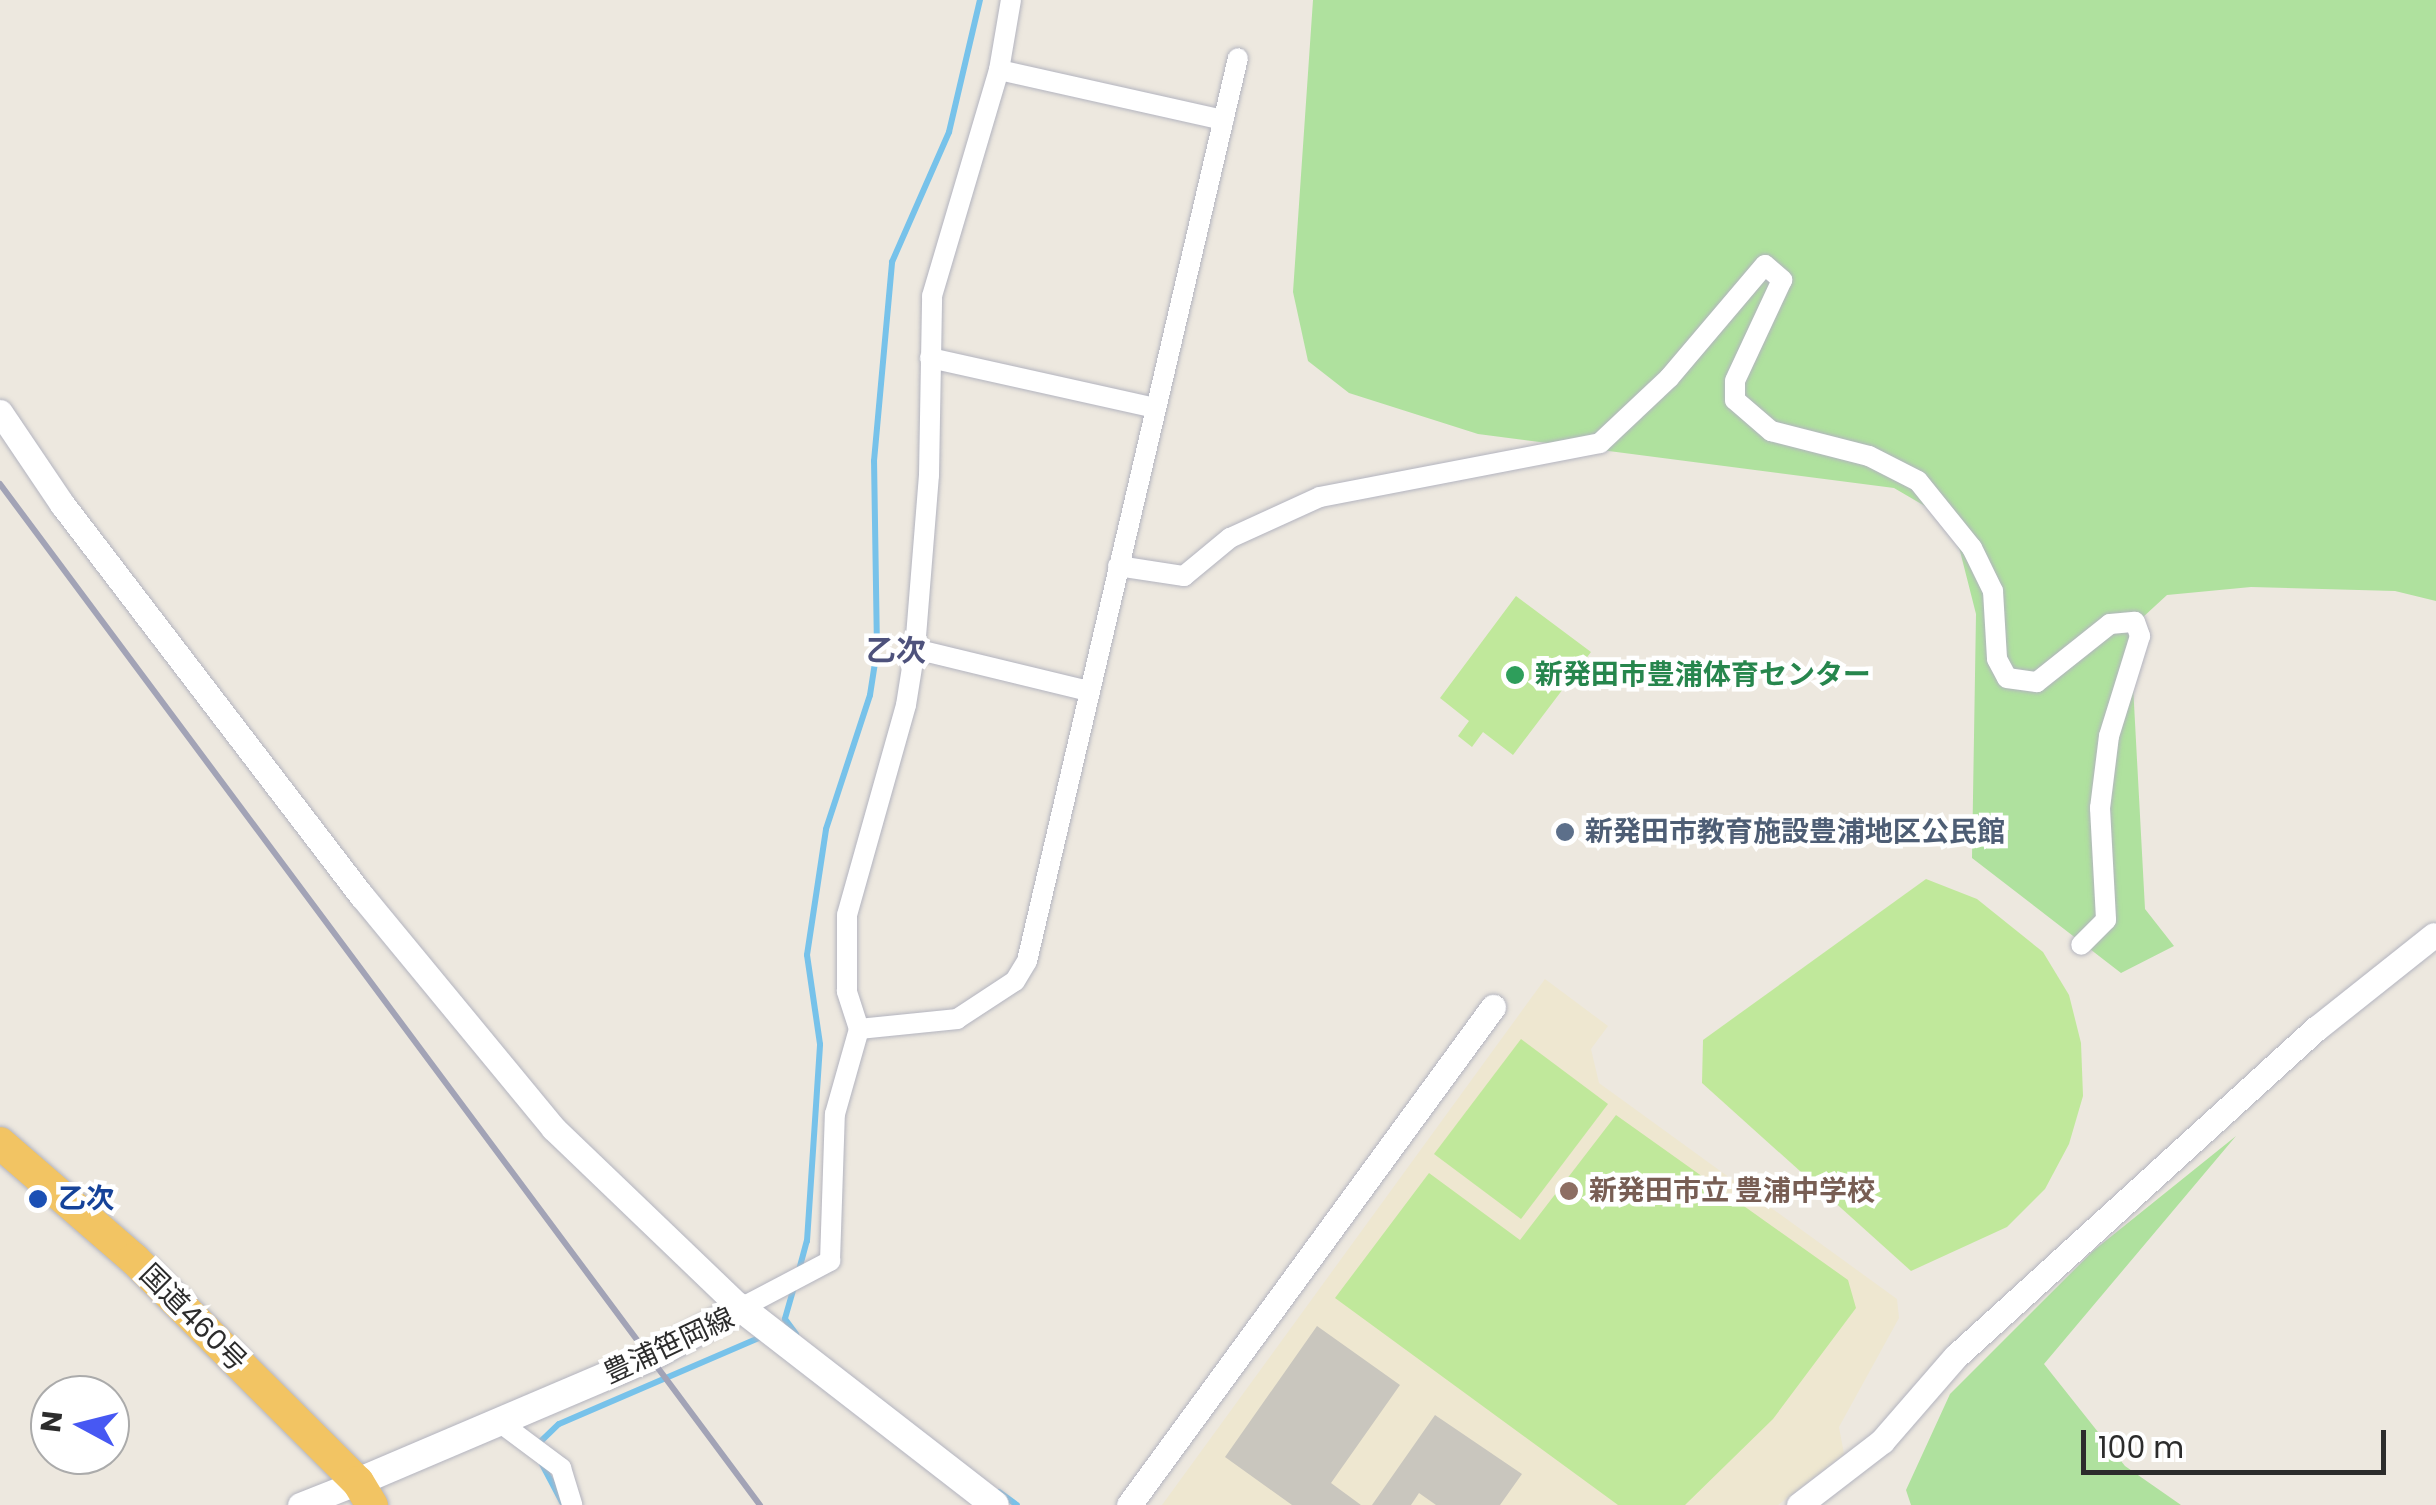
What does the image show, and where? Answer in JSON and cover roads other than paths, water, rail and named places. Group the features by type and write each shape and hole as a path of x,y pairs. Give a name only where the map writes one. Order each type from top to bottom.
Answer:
{"highway":[{"name":"国道460号","path":"0,1143 134,1259 366,1493"}],"main road":[{"name":"豊浦笹岡線","path":"366,1493 498,1421 649,1358 741,1308 995,1505"}],"street":[{"path":"0,412 62,504 362,896 540,1112 741,1308 830,1261 835,1114 858,1029 847,991 847,916 906,705 915,649 929,475 932,296 999,70 1010,0"},
{"path":"858,1029 957,1020 1016,980 1031,946 1238,58"},
{"path":"999,70 1223,120"},
{"path":"1118,566 1184,576 1257,522 1320,497 1600,443 1669,378 1764,265 1782,280 1735,381 1735,400 1771,431 1869,456 1918,481 1972,548 1993,590 1997,659 2006,678 2037,682 2110,624 2135,622 2140,636 2108,736 2100,808 2106,920 2081,946"},
{"path":"930,358 1155,408"},
{"path":"915,649 1088,692"},
{"path":"1799,1505 1882,1441 1955,1358 2317,1028 2434,935"},
{"path":"1129,1505 1494,1007"},
{"path":"498,1421 560,1468 572,1505"},
{"path":"300,1505 366,1493"}],"waterway":[{"path":"799,1270 807,1241 820,1044 807,955 826,829 870,695 877,650 874,461 892,262 949,132 980,0"},
{"path":"794,1287 785,1319 796,1334"},
{"path":"537,1445 559,1424 763,1336"},
{"path":"542,1464 562,1502"},
{"path":"999,1492 1017,1505"}],"railway":[{"path":"0,484 760,1505"}],"place":[{"name":"新発田市豊浦体育センター","path":"1515,675"},
{"name":"新発田市教育施設豊浦地区公民館","path":"1565,832"},
{"name":"新発田市立 豊浦中学校","path":"1569,1191"},
{"name":"乙次","path":"38,1199"}],"district":[{"name":"乙次","path":"896,651"}]}
